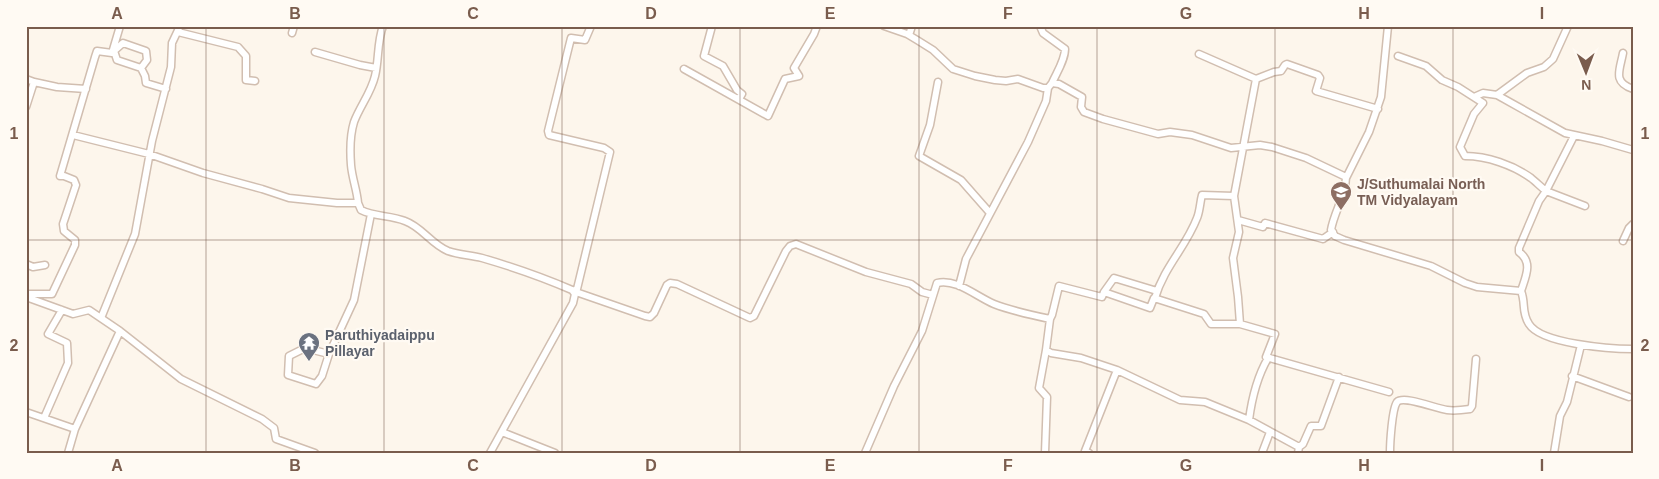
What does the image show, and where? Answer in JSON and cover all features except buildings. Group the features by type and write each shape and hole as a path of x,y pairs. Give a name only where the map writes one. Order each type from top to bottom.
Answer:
{"street":[{"path":"120,26 114,51 116,60 141,68 146,83 166,89"},
{"path":"383,26 370,91 354,123 351,143 351,166 361,210 371,214 396,217 415,224 433,242 448,251 478,257 515,268 566,287 573,292 650,317 654,313 667,285 670,283 677,284 750,318 754,316 786,251 790,246 796,244 866,272 911,284 922,292 932,295"},
{"path":"573,292 577,289 610,152 604,148 549,135 548,131 570,38 585,40 591,26"},
{"path":"712,26 704,56 724,66 737,90 742,94 739,99"},
{"path":"684,69 768,116 785,79 799,76 794,68 811,41 817,26"},
{"path":"884,26 909,35 933,50 953,69 975,76 1006,81 1018,78 1043,88 1059,84 1082,96 1081,107 1084,112 1091,116 1158,134 1180,133 1192,135 1231,148 1260,145 1272,147 1306,158 1346,178"},
{"path":"909,35 912,26"},
{"path":"958,286 966,259 1028,142 1046,101 1050,85 1066,52 1065,49 1043,33 1040,26"},
{"path":"1388,26 1381,97 1378,108 1369,132 1346,178 1345,187 1332,222 1331,230 1335,236 1344,240 1414,260 1477,287 1521,291"},
{"path":"1497,95 1527,73 1544,67 1553,59 1568,26"},
{"path":"102,318 135,234 149,154 171,67 172,43 179,29 238,47 246,56 246,80 255,81"},
{"path":"26,296 52,294 75,244 75,240 64,231 63,224 76,185 74,180 60,176 86,90 90,68 97,51 112,53 124,43 146,51 147,60 141,68"},
{"path":"315,52 376,68"},
{"path":"1623,53 1619,77 1623,86 1633,89"},
{"path":"1199,54 1256,79 1281,71 1288,64 1318,75 1320,78 1316,91 1378,108"},
{"path":"1398,56 1426,66 1442,80 1458,87 1483,103 1474,114 1460,148 1465,156 1476,156 1508,166 1531,178 1546,191 1586,206"},
{"path":"26,79 57,87 86,90"},
{"path":"1240,324 1232,258 1239,232 1234,196 1256,79"},
{"path":"26,107 34,82"},
{"path":"938,82 930,126 919,156 961,180 990,213"},
{"path":"1474,97 1483,93 1497,95 1565,133 1633,150"},
{"path":"73,135 149,154 289,198 337,203 358,203"},
{"path":"1574,136 1539,201 1519,248 1527,261 1526,274 1521,291 1524,314 1530,327 1552,339 1633,349"},
{"path":"1104,292 1150,308 1168,268 1193,228 1198,216 1202,195 1234,196"},
{"path":"329,354 305,348 289,356 288,375 316,384 322,376 329,354 354,300 371,214"},
{"path":"1238,220 1263,227 1265,223 1323,239 1333,232"},
{"path":"1623,241 1633,224"},
{"path":"26,264 33,267 45,265"},
{"path":"1045,453 1047,397 1039,388 1050,319 1059,286 1102,297 1114,278 1157,291"},
{"path":"865,453 894,386 922,331 937,283 941,282 958,286 1023,314 1050,319"},
{"path":"490,453 573,303 575,294 573,292"},
{"path":"26,296 73,314 89,310 120,331 181,379 262,418 274,428 276,439 316,453"},
{"path":"1155,298 1204,314 1211,324 1240,324 1275,334 1266,357 1268,358 1260,373 1251,403 1249,420"},
{"path":"44,418 68,363 67,342 48,334 62,310"},
{"path":"68,453 76,429 120,331"},
{"path":"1554,453 1560,416 1567,402 1581,344"},
{"path":"1046,350 1051,353 1081,358 1117,370 1180,400 1204,402 1249,420 1298,450 1304,444 1311,426 1321,426 1339,377"},
{"path":"1268,358 1389,392"},
{"path":"1390,453 1394,411 1397,403 1400,401 1411,400 1435,408 1450,410 1470,409 1472,406 1476,359"},
{"path":"1089,453 1085,451 1117,370"},
{"path":"1572,376 1629,397"},
{"path":"26,412 76,429"},
{"path":"502,432 555,453"},
{"path":"1262,453 1270,432"}],"place":[{"name":"J/Suthumalai North TM Vidyalayam","path":"1341,211"},
{"name":"Paruthiyadaippu Pillayar","path":"309,362"}]}
